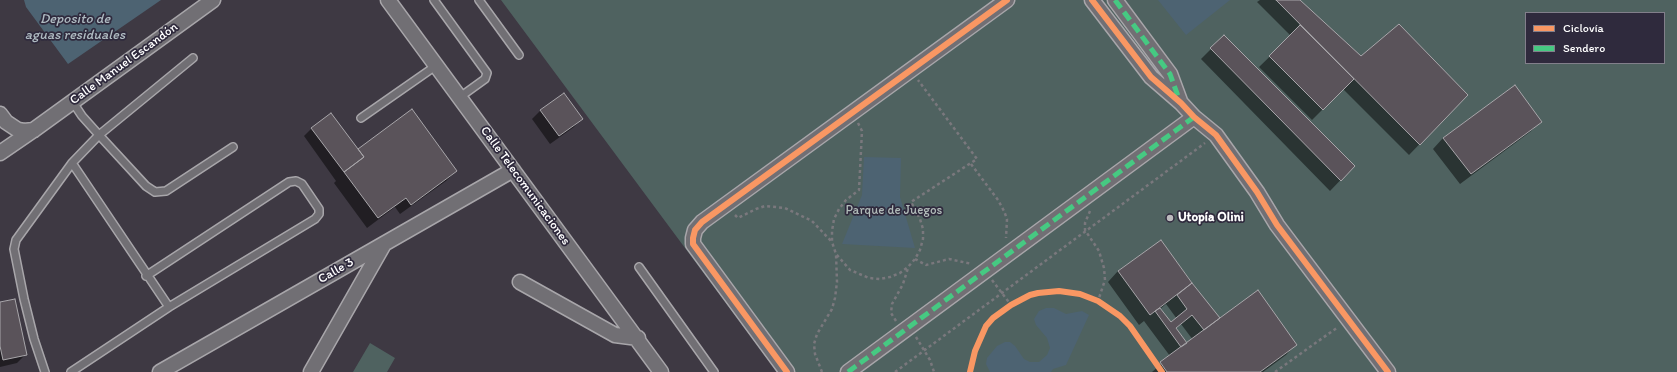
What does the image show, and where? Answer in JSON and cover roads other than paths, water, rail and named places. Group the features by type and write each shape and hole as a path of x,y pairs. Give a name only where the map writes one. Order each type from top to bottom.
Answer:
{"street":[{"name":"Calle Manuel Escandón","path":"0,153 213,0"},
{"name":"Calle Telecomunicaciones","path":"388,0 662,372"},
{"path":"787,372 693,244 693,238 698,226 1007,0"},
{"path":"1092,0 1151,77 1181,103 1194,117 1216,135 1257,192 1277,225 1388,372"},
{"path":"1115,0 1170,74 1181,103"},
{"path":"0,114 6,122 18,130 24,131 35,129"},
{"path":"848,372 1194,117"},
{"name":"Calle 3","path":"160,372 513,170"},
{"path":"311,372 384,243"},
{"path":"520,282 615,335 638,338"}],"lane":[{"path":"434,0 487,70 485,79 460,97"},
{"path":"479,0 518,55"},
{"path":"45,372 34,339 24,299 14,249 15,243 72,163 99,135 193,58"},
{"path":"361,118 437,65"},
{"path":"72,101 82,116 99,135 146,186 155,192 166,191 233,147"},
{"path":"72,163 146,276 169,307"},
{"path":"72,372 169,307 317,217 319,214 319,209 302,184 296,181 289,182 146,276"},
{"path":"639,267 714,372"}],"water":[{"name":"Deposito de aguas residuales","path":"24,0 161,0 68,64 26,7"},
{"path":"1158,0 1230,0 1186,35"},
{"path":"864,157 901,158 900,197 915,248 842,244 862,195"},
{"path":"1046,308 1054,308 1066,314 1082,311 1089,315 1066,365 1053,369 1051,372 990,372 986,364 987,358 997,346 1005,342 1010,342 1015,346 1024,359 1030,362 1039,362 1047,355 1050,348 1047,338 1036,325 1034,319 1039,311"}],"place":[{"name":"Utopía Olini","path":"1170,218"}],"park label":[{"name":"Parque de Juegos","path":"894,211"}]}
